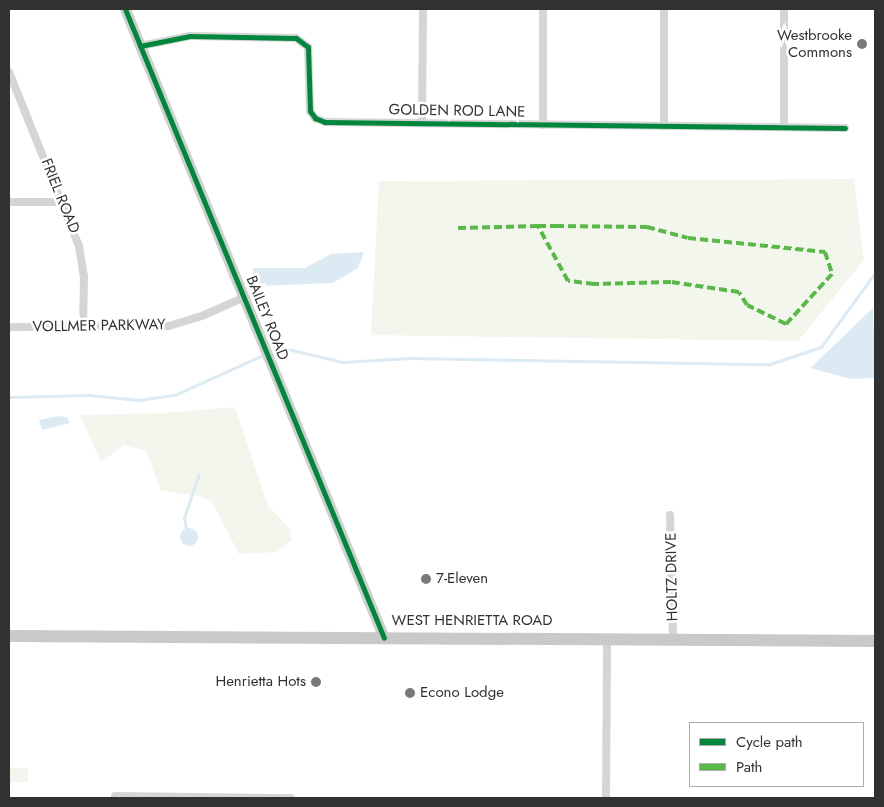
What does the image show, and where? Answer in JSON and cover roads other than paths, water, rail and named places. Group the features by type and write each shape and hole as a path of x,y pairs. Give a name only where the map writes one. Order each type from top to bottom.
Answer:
{"main road":[{"name":"WEST HENRIETTA ROAD","path":"9,636 875,641"}],"street":[{"name":"BAILEY ROAD","path":"125,9 384,638"},
{"path":"422,123 423,9"},
{"path":"542,125 543,9"},
{"path":"664,9 664,126"},
{"path":"784,9 784,127"},
{"name":"GOLDEN ROD LANE","path":"140,46 190,36 296,38 308,47 308,100 315,118 332,122 845,128"},
{"name":"FRIEL ROAD","path":"9,72 62,202 82,261 83,327"},
{"path":"9,202 62,202"},
{"name":"VOLLMER PARKWAY","path":"9,327 169,326 204,316 245,297"},
{"name":"HOLTZ DRIVE","path":"670,515 673,639"},
{"path":"606,798 607,638"},
{"path":"115,796 291,798"}],"waterway":[{"path":"279,347 343,362 410,358 770,364 821,347 875,273"},
{"path":"9,397 90,395 138,400 175,395 261,356"},
{"path":"186,529 184,518 199,474"}],"place":[{"name":"Westbrooke Commons","path":"862,44"},
{"name":"7-Eleven","path":"426,579"},
{"name":"Henrietta Hots","path":"316,682"},
{"name":"Econo Lodge","path":"410,693"}]}
